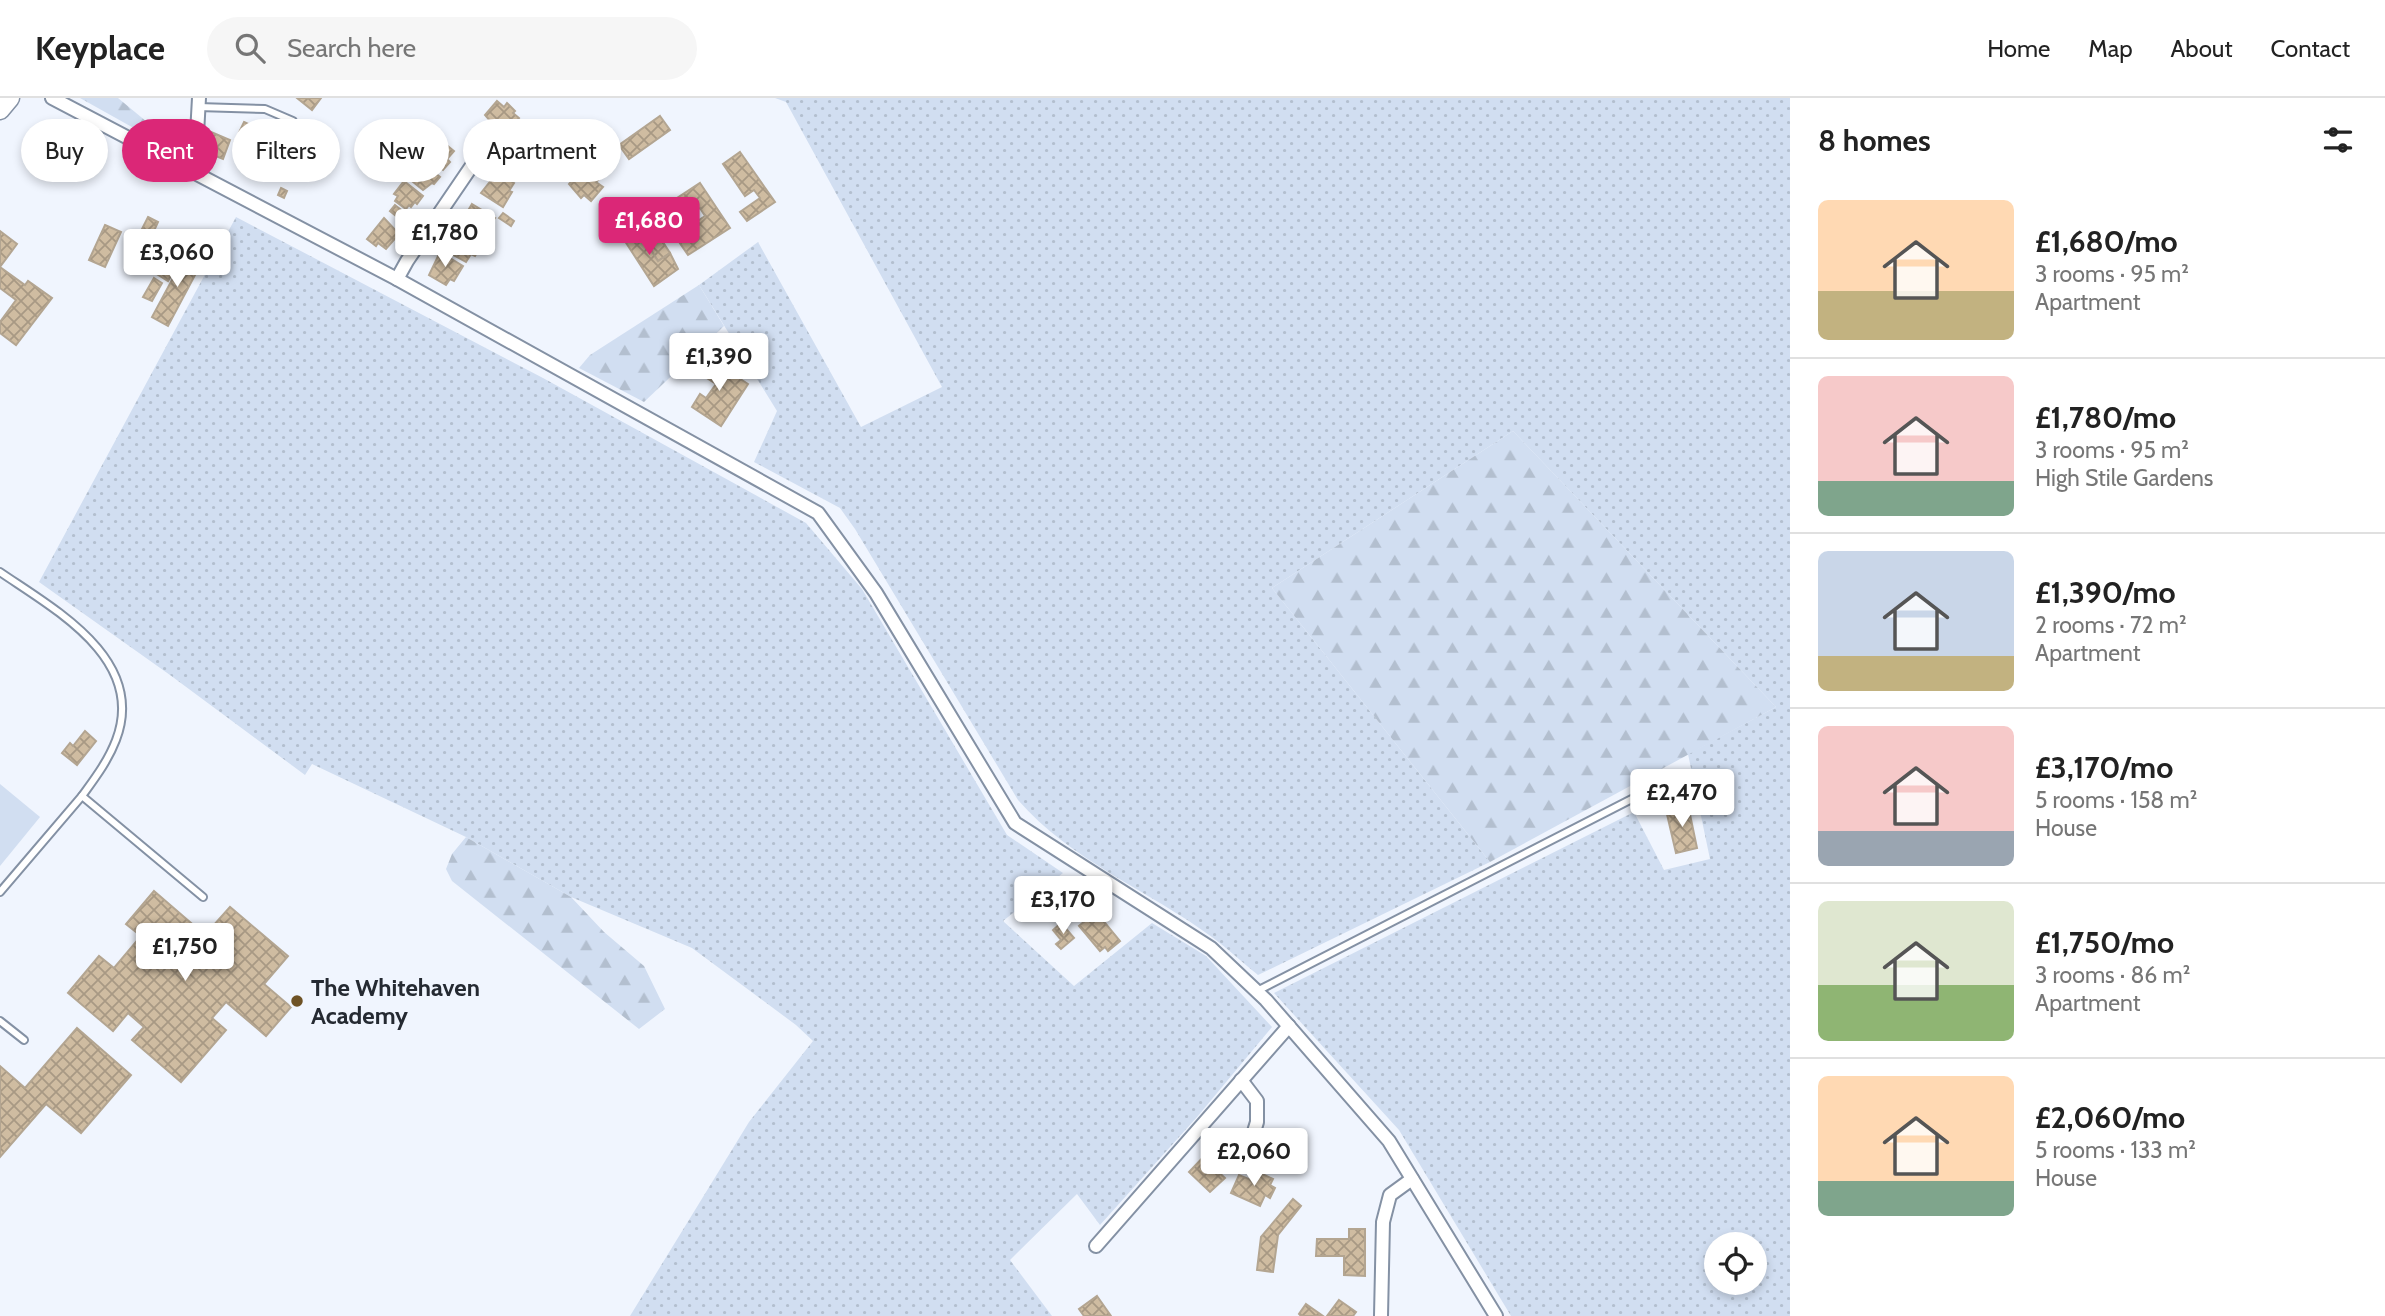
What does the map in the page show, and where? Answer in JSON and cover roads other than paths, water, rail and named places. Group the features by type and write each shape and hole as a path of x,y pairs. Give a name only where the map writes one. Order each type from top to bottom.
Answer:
{"street":[{"path":"0,110 10,98"},
{"path":"52,98 122,136"},
{"path":"397,279 463,179"},
{"path":"209,182 397,279 818,513 876,593 1014,822 1211,948 1257,991 1389,1141 1496,1316"},
{"path":"1096,1246 1289,1026"},
{"path":"1241,1080 1257,1101 1257,1122 1247,1154"},
{"path":"1381,1316 1383,1222 1390,1195 1412,1179"}],"lane":[{"path":"198,103 265,109 288,119"},
{"path":"0,572 88,635 112,670 121,704 117,738 98,773 82,796 0,892"},
{"path":"1257,991 1665,782 1671,799"},
{"path":"82,796 203,897"},
{"path":"0,1021 24,1040"}],"place":[{"name":"The Whitehaven Academy","path":"297,1001"}]}
